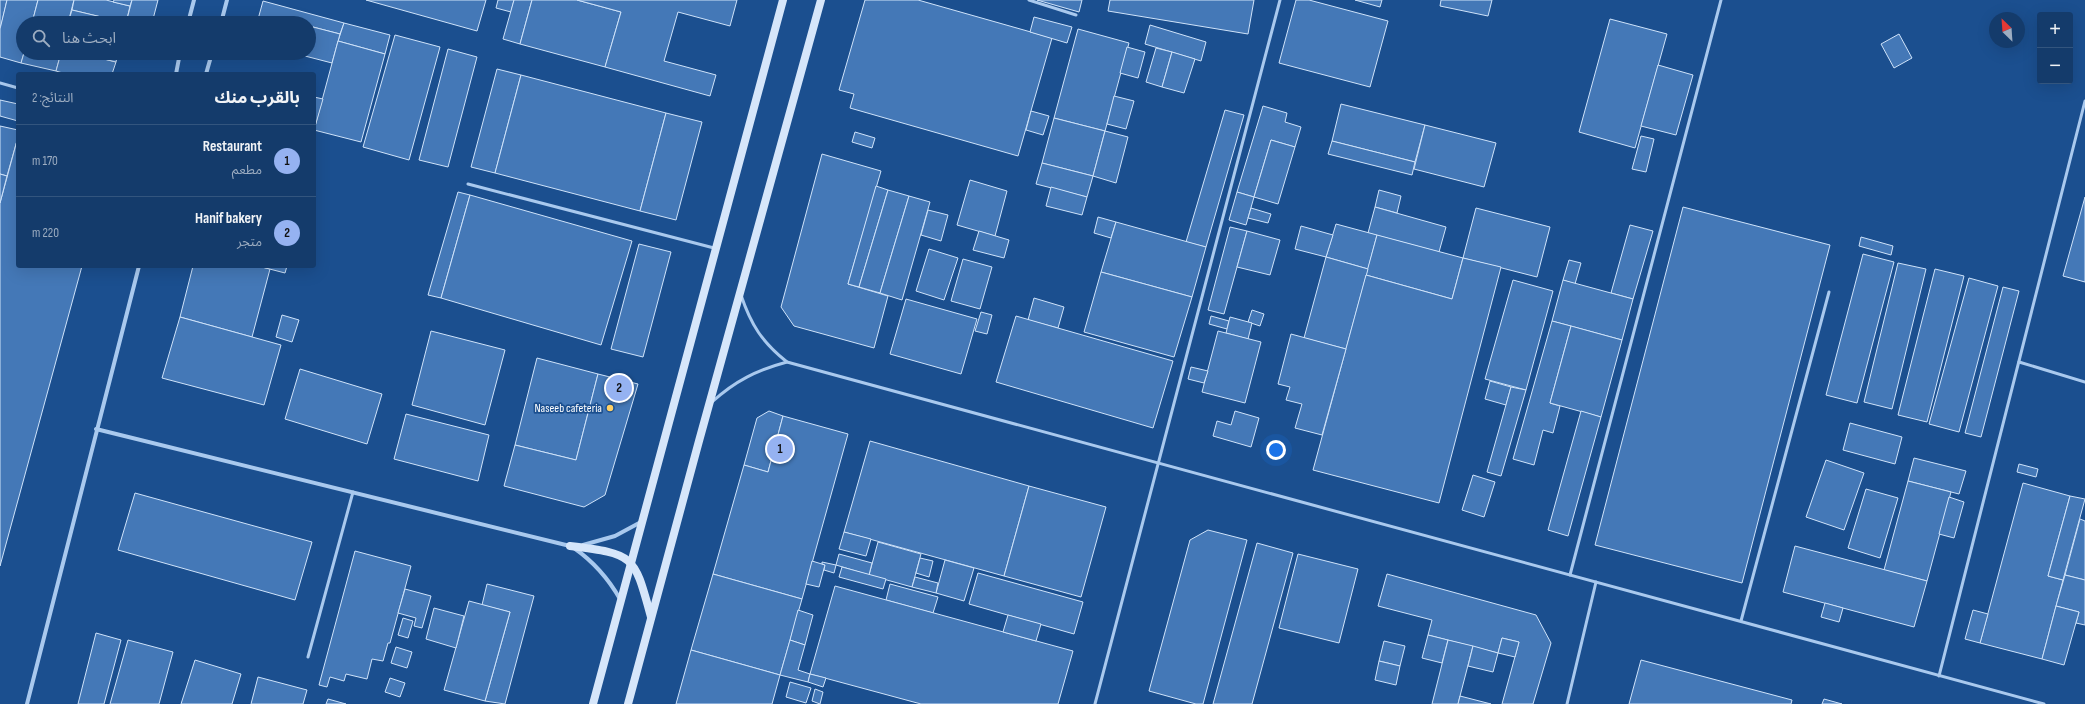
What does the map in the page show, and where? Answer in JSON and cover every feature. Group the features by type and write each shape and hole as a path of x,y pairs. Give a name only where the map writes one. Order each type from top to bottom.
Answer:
{"main road":[{"path":"593,704 783,0"},
{"path":"628,704 711,403 739,291 821,0"},
{"path":"570,546 610,550 620,554 631,562 641,581 651,618"}],"street":[{"path":"190,16 194,0"},
{"path":"223,16 227,0"},
{"path":"176,72 179,60"},
{"path":"207,72 210,60"},
{"path":"27,704 96,428 138,268"},
{"path":"96,428 570,546 595,564 605,575 621,600"},
{"path":"570,546 600,541 628,530 641,522"}],"lane":[{"path":"1029,0 1076,15"},
{"path":"1095,704 1160,463 1280,0"},
{"path":"1570,575 1721,0"},
{"path":"0,83 16,87"},
{"path":"1940,676 2085,101"},
{"path":"468,184 716,249"},
{"path":"739,291 754,328 764,341 787,362 2044,704"},
{"path":"1741,621 1829,292"},
{"path":"711,403 727,388 740,380 768,367 787,362"},
{"path":"2019,362 2085,382"},
{"path":"308,657 353,492"},
{"path":"1567,704 1596,582"},
{"path":"2028,704 2030,700"}],"building":[{"path":"0,0 7,0 1,26 0,26"},
{"path":"7,0 38,0 34,16 16,16 16,60 22,60 21,63 0,57 0,29"},
{"path":"38,0 74,0 70,16 34,16"},
{"path":"74,0 106,0 130,6 128,16 97,16 72,10"},
{"path":"114,0 132,0 130,6 113,2"},
{"path":"132,0 158,0 154,16 128,16"},
{"path":"366,0 486,0 477,31"},
{"path":"498,0 514,0 511,12 496,8"},
{"path":"514,0 532,0 520,44 503,39"},
{"path":"532,0 577,0 621,12 605,67 520,44"},
{"path":"577,0 737,0 730,26 678,12 664,61 716,75 710,96 605,67 621,12"},
{"path":"865,0 918,0 1052,38 1018,156 850,108 854,94 839,90"},
{"path":"1037,0 1082,0 1079,12"},
{"path":"1110,0 1254,0 1248,34 1108,11"},
{"path":"1296,0 1309,0 1388,21 1370,87 1279,63"},
{"path":"1355,0 1382,0 1380,7"},
{"path":"1441,0 1492,0 1488,16 1440,6"},
{"path":"263,1 344,23 340,34 316,28 316,16 259,16"},
{"path":"72,10 97,16 70,16"},
{"path":"1034,17 1072,27 1067,43 1030,32"},
{"path":"1610,19 1667,34 1635,148 1579,132"},
{"path":"344,23 390,35 385,54 338,41"},
{"path":"1150,25 1206,42 1201,61 1145,44"},
{"path":"316,28 340,34 332,63 316,59"},
{"path":"1078,29 1129,43 1105,131 1054,118"},
{"path":"1899,34 1912,58 1894,68 1881,44"},
{"path":"395,35 440,47 409,160 363,147"},
{"path":"338,41 385,54 361,142 316,131 316,123"},
{"path":"1127,47 1145,52 1138,78 1120,73"},
{"path":"1156,48 1172,52 1162,87 1146,82"},
{"path":"448,49 477,57 448,167 419,160"},
{"path":"1172,52 1195,59 1184,93 1162,87"},
{"path":"22,60 59,60 56,71 21,63"},
{"path":"59,60 108,60 116,62 113,72 56,71"},
{"path":"1658,65 1693,75 1676,135 1641,126"},
{"path":"497,69 521,75 495,173 471,167"},
{"path":"521,75 666,113 640,211 495,173"},
{"path":"1114,96 1134,101 1126,129 1107,124"},
{"path":"316,97 323,99 316,123"},
{"path":"0,100 16,104 16,120 0,116"},
{"path":"1341,104 1425,125 1415,162 1332,141"},
{"path":"1263,106 1287,113 1285,122 1301,127 1295,147 1271,140 1254,197 1237,192"},
{"path":"1225,110 1244,115 1206,247 1186,242"},
{"path":"1031,111 1049,116 1043,135 1026,130"},
{"path":"666,113 702,122 676,220 640,211"},
{"path":"1054,118 1105,131 1093,176 1042,163"},
{"path":"1425,125 1496,143 1484,187 1414,169"},
{"path":"0,126 16,130 16,144 7,176 0,174"},
{"path":"1105,131 1128,137 1116,183 1093,176"},
{"path":"855,132 875,138 872,148 852,142"},
{"path":"1641,136 1654,139 1646,172 1632,169"},
{"path":"1271,140 1295,147 1278,204 1254,197"},
{"path":"1332,141 1415,162 1412,175 1328,154"},
{"path":"16,144 16,268 81,268 0,566 0,203"},
{"path":"822,154 881,171 848,284 888,296 874,348 794,326 781,307"},
{"path":"1042,163 1093,176 1087,197 1036,184"},
{"path":"0,174 7,176 0,203"},
{"path":"970,180 1007,191 995,236 957,225"},
{"path":"876,186 888,190 859,287 848,284"},
{"path":"1051,187 1087,197 1082,215 1046,206"},
{"path":"888,190 909,196 880,293 859,287"},
{"path":"1379,190 1401,196 1397,213 1375,207"},
{"path":"458,192 470,195 441,298 428,295"},
{"path":"1237,192 1254,197 1246,225 1229,220"},
{"path":"470,195 632,241 601,345 441,298"},
{"path":"909,196 930,202 902,300 880,293"},
{"path":"2085,197 2085,282 2063,276"},
{"path":"1375,207 1446,227 1439,252 1368,233"},
{"path":"1683,207 1830,245 1742,583 1595,545"},
{"path":"1251,208 1271,214 1268,223 1248,218"},
{"path":"1476,208 1550,227 1537,277 1463,258"},
{"path":"928,210 948,215 941,241 921,235"},
{"path":"1098,217 1116,222 1111,238 1094,233"},
{"path":"1116,222 1206,247 1192,297 1101,272"},
{"path":"1336,224 1377,235 1368,269 1326,257"},
{"path":"1630,225 1653,231 1633,299 1611,293"},
{"path":"1301,226 1333,235 1326,257 1295,249"},
{"path":"1230,227 1247,231 1224,314 1208,310"},
{"path":"979,231 1009,240 1004,258 973,250"},
{"path":"1247,231 1280,240 1270,275 1237,267"},
{"path":"1377,235 1463,258 1452,299 1366,275"},
{"path":"1861,237 1893,246 1891,255 1859,246"},
{"path":"639,244 671,252 643,357 611,349"},
{"path":"929,249 958,258 944,300 916,291"},
{"path":"1863,254 1894,262 1857,403 1826,395"},
{"path":"1326,257 1368,269 1346,349 1304,338"},
{"path":"1463,258 1501,267 1439,503 1313,470 1366,275 1452,299"},
{"path":"963,259 992,267 980,309 951,301"},
{"path":"1569,260 1581,263 1575,284 1563,280"},
{"path":"1898,263 1926,269 1892,409 1864,402"},
{"path":"192,268 270,269 252,337 180,317"},
{"path":"266,268 286,268 285,273"},
{"path":"1935,269 1964,276 1927,422 1898,415"},
{"path":"1101,272 1192,297 1174,357 1084,332"},
{"path":"1969,278 1998,286 1959,432 1929,424"},
{"path":"1513,280 1553,291 1526,390 1485,379"},
{"path":"1563,280 1633,299 1622,340 1552,321"},
{"path":"2003,287 2019,291 1981,437 1965,433"},
{"path":"1034,298 1064,307 1058,328 1028,320"},
{"path":"906,299 977,319 961,374 890,354"},
{"path":"1252,310 1264,314 1260,326 1248,322"},
{"path":"981,312 992,315 987,334 975,331"},
{"path":"282,315 299,320 292,342 276,337"},
{"path":"1016,316 1173,361 1153,428 996,382"},
{"path":"1211,316 1229,321 1227,329 1209,324"},
{"path":"180,317 281,345 264,405 162,378"},
{"path":"1230,317 1252,323 1248,339 1226,333"},
{"path":"1552,321 1571,326 1550,403 1560,406 1553,433 1543,430 1534,465 1513,459"},
{"path":"1571,326 1622,340 1601,417 1550,403"},
{"path":"431,331 505,350 485,425 412,405"},
{"path":"1218,331 1261,342 1245,403 1202,392"},
{"path":"1291,334 1346,349 1322,435 1295,428 1302,404 1286,400 1290,387 1278,384"},
{"path":"537,358 598,374 576,460 515,445"},
{"path":"1191,367 1208,371 1204,383 1188,379"},
{"path":"300,369 382,394 367,444 285,419"},
{"path":"598,374 638,384 605,495 584,507 504,486 515,445 576,460"},
{"path":"1490,381 1511,387 1506,405 1485,399"},
{"path":"1511,387 1526,390 1501,476 1487,472"},
{"path":"769,411 783,416 768,472 744,465 757,418"},
{"path":"1235,411 1259,418 1251,447 1213,436 1217,421 1231,425"},
{"path":"1581,411 1601,417 1568,536 1548,530"},
{"path":"406,414 489,435 478,481 394,459"},
{"path":"783,416 848,434 802,599 713,574 744,465 768,472"},
{"path":"1850,423 1902,437 1895,464 1843,450"},
{"path":"870,441 1029,486 1004,576 844,532"},
{"path":"1914,458 1966,471 1959,494 1908,481"},
{"path":"1826,460 1864,473 1844,530 1806,517"},
{"path":"2019,464 2038,469 2036,477 2017,472"},
{"path":"1473,475 1495,482 1484,517 1462,510"},
{"path":"1908,481 1951,492 1927,581 1884,570"},
{"path":"2023,483 2070,496 2048,576 2063,580 2042,659 1980,643"},
{"path":"1029,486 1106,507 1081,597 1004,576"},
{"path":"1866,489 1898,498 1880,558 1848,548"},
{"path":"135,493 312,542 295,600 118,550"},
{"path":"2070,496 2085,499 2063,580 2048,576"},
{"path":"1949,497 1964,502 1954,538 1939,534"},
{"path":"2080,519 2085,521 2085,580 2065,575"},
{"path":"1208,530 1247,540 1203,704 1196,704 1149,691 1190,540"},
{"path":"844,532 871,539 866,556 839,549"},
{"path":"878,542 921,554 912,587 869,575"},
{"path":"1257,543 1293,553 1252,704 1213,704"},
{"path":"1795,546 1927,581 1914,627 1783,592"},
{"path":"355,551 411,566 390,643 388,643 383,661 372,659 367,679 346,674 344,681 330,677 327,687 319,685"},
{"path":"839,554 872,563 869,575 836,565"},
{"path":"1298,554 1358,569 1339,643 1279,628"},
{"path":"920,558 933,561 929,577 916,573"},
{"path":"945,560 974,568 964,601 936,593"},
{"path":"812,561 825,565 819,587 806,584"},
{"path":"822,562 836,565 834,573 824,570 825,565 822,564"},
{"path":"842,567 886,579 883,589 839,577"},
{"path":"978,573 1083,602 1074,634 969,604"},
{"path":"713,574 802,599 780,675 691,650"},
{"path":"1387,574 1536,615 1551,643 1533,704 1502,704 1519,642 1502,638 1498,653 1428,635 1432,620 1378,606"},
{"path":"2065,575 2085,580 2085,625 2076,623 2079,612 2056,606"},
{"path":"915,577 938,583 936,593 912,587"},
{"path":"487,584 534,596 505,704 485,701 510,612 482,605"},
{"path":"890,584 938,597 933,613 886,600"},
{"path":"835,586 1073,651 1058,704 921,704 810,674"},
{"path":"405,589 431,596 422,628 414,626 416,618 398,613"},
{"path":"469,601 510,612 485,701 444,690"},
{"path":"1825,603 1843,608 1839,622 1821,617"},
{"path":"2056,606 2079,612 2064,665 2042,659"},
{"path":"434,608 464,616 456,648 426,639"},
{"path":"798,610 813,615 805,645 790,640"},
{"path":"1973,610 1988,614 1980,643 1965,639"},
{"path":"1008,615 1041,624 1036,641 1003,632"},
{"path":"403,618 413,621 408,638 398,635"},
{"path":"96,633 121,640 104,704 78,704"},
{"path":"1428,635 1448,640 1442,663 1422,658"},
{"path":"1502,638 1519,642 1515,657 1498,653"},
{"path":"128,640 173,652 159,704 110,704"},
{"path":"790,640 805,645 798,670 810,674 808,682 780,675"},
{"path":"1448,640 1473,646 1458,704 1432,704"},
{"path":"1384,641 1405,646 1400,666 1379,661"},
{"path":"1473,646 1498,653 1493,672 1468,666"},
{"path":"396,647 412,652 407,668 391,663"},
{"path":"691,650 780,675 772,704 676,704"},
{"path":"195,660 241,674 232,704 181,704"},
{"path":"1641,660 1792,700 1791,704 1629,704"},
{"path":"1379,661 1400,666 1396,685 1375,680"},
{"path":"810,674 826,678 823,687 808,682"},
{"path":"258,677 307,690 303,704 251,704"},
{"path":"390,678 405,683 400,697 385,692"},
{"path":"790,682 811,688 806,703 786,697"},
{"path":"815,689 823,692 820,704 812,701"},
{"path":"1460,696 1491,704 1458,704"},
{"path":"328,699 346,704 326,704"},
{"path":"1824,699 1842,704 1822,704"}],"place":[{"name":"Hanif bakery","path":"619,388"},
{"name":"Naseeb cafeteria","path":"610,408"},
{"name":"Restaurant","path":"780,449"}]}
